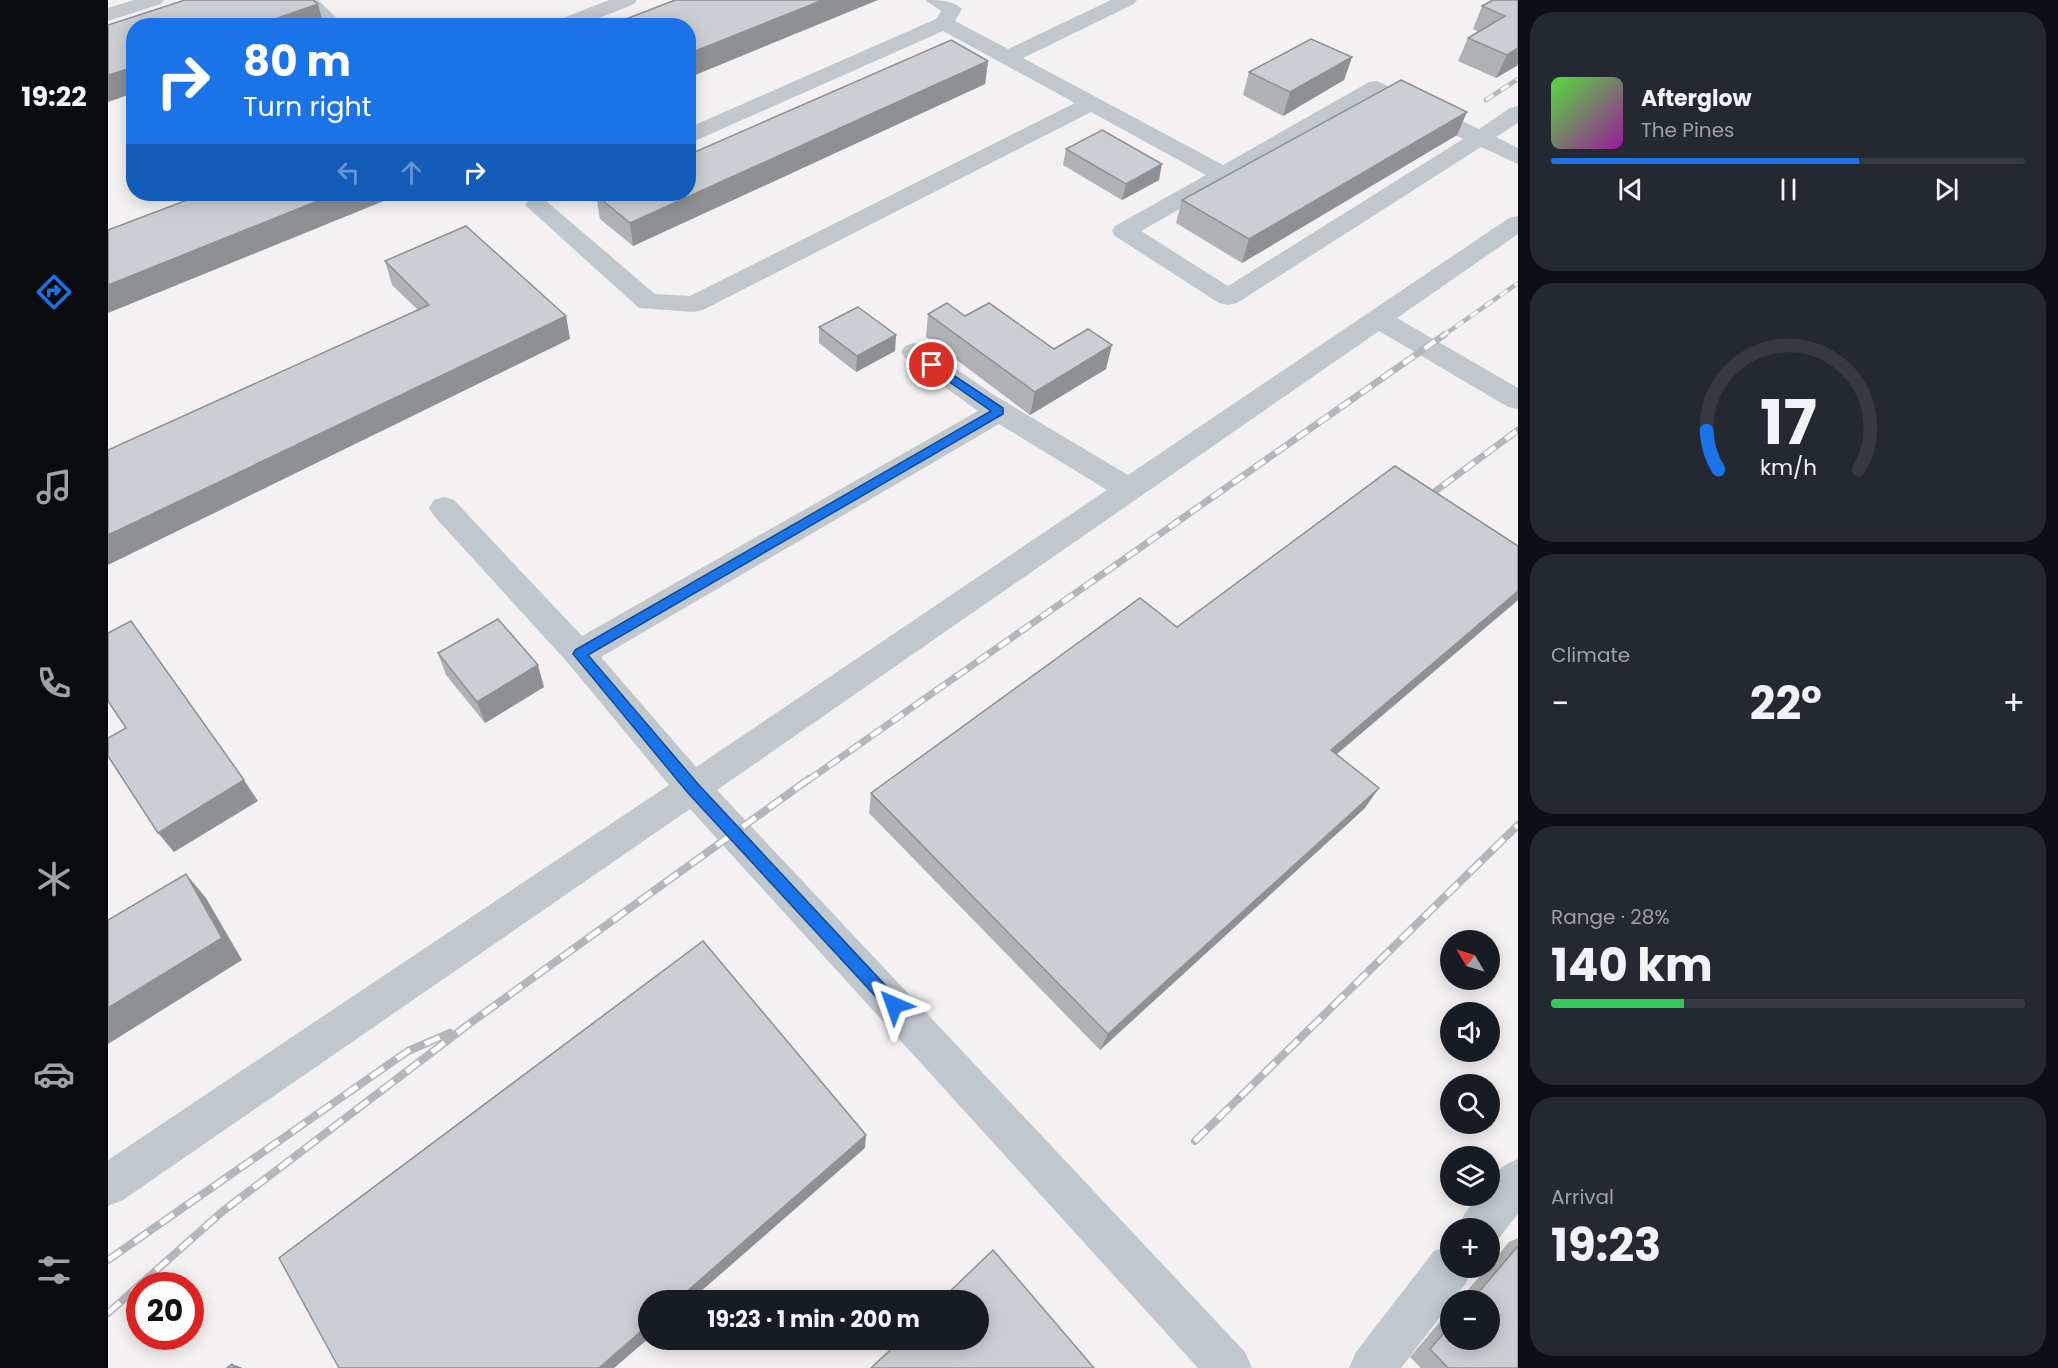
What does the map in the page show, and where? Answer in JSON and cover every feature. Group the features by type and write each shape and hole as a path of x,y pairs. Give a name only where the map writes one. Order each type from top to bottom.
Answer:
{"lane":[{"path":"108,15 154,0"},
{"path":"306,0 326,18"},
{"path":"581,18 627,0"},
{"path":"696,133 944,11 974,0"},
{"path":"1008,57 1126,0"},
{"path":"944,11 1008,57 1224,175"},
{"path":"1518,113 1480,138 1228,297 1124,231 1377,87 1480,138 1518,157"},
{"path":"533,201 648,302 694,304 1091,103"},
{"path":"108,1185 1518,223"},
{"path":"1377,318 1518,400"},
{"path":"914,352 999,411 1128,489"},
{"path":"579,654 999,411"},
{"path":"444,508 579,654 693,788 1229,1368"},
{"path":"1488,1218 1518,1180"},
{"path":"1372,1368 1442,1278"}],"building":[{"path":"185,0 313,0 318,4 278,18 130,18"},
{"path":"675,0 823,0 696,51 696,18 629,18"},
{"path":"1493,0 1518,0 1518,48 1507,55 1468,38 1505,16 1482,6"},
{"path":"126,19 126,69 108,75 108,25"},
{"path":"1311,39 1352,57 1290,92 1249,72"},
{"path":"951,40 988,61 696,193 696,152"},
{"path":"1401,80 1467,112 1249,239 1182,200"},
{"path":"1102,130 1162,164 1126,184 1066,149"},
{"path":"185,201 318,201 108,285 108,230"},
{"path":"603,201 679,201 630,223"},
{"path":"466,226 566,316 108,535 108,450 429,305 385,261"},
{"path":"947,303 965,316 989,303 1054,349 1088,329 1112,345 1035,392 928,314"},
{"path":"858,307 896,335 857,356 819,327"},
{"path":"1395,466 1518,546 1518,591 1331,750 1379,788 1108,1034 871,793 1140,598 1177,627"},
{"path":"498,619 538,665 477,702 438,653"},
{"path":"131,621 244,780 158,833 108,756 108,738 126,728 108,701 108,633"},
{"path":"186,874 222,938 108,1008 108,920"},
{"path":"703,941 866,1135 688,1290 638,1290 638,1334 599,1368 339,1368 279,1258"},
{"path":"1518,1246 1518,1368 1448,1368 1430,1349 1440,1338 1440,1350 1500,1350 1500,1290 1481,1290 1491,1278 1500,1278 1500,1267"},
{"path":"993,1250 1094,1368 871,1368 890,1350 989,1350 989,1290 951,1290"}],"railway":[{"path":"1486,100 1518,79"},
{"path":"1441,337 1518,283"},
{"path":"807,781 1444,335"},
{"path":"1422,501 1518,430"},
{"path":"108,1313 223,1211 469,1024 809,779"},
{"path":"1195,1141 1518,825"},
{"path":"108,1260 408,1051 450,1033"}],"route":[{"path":"894,1005 693,788 579,654 999,411 932,365"}]}
